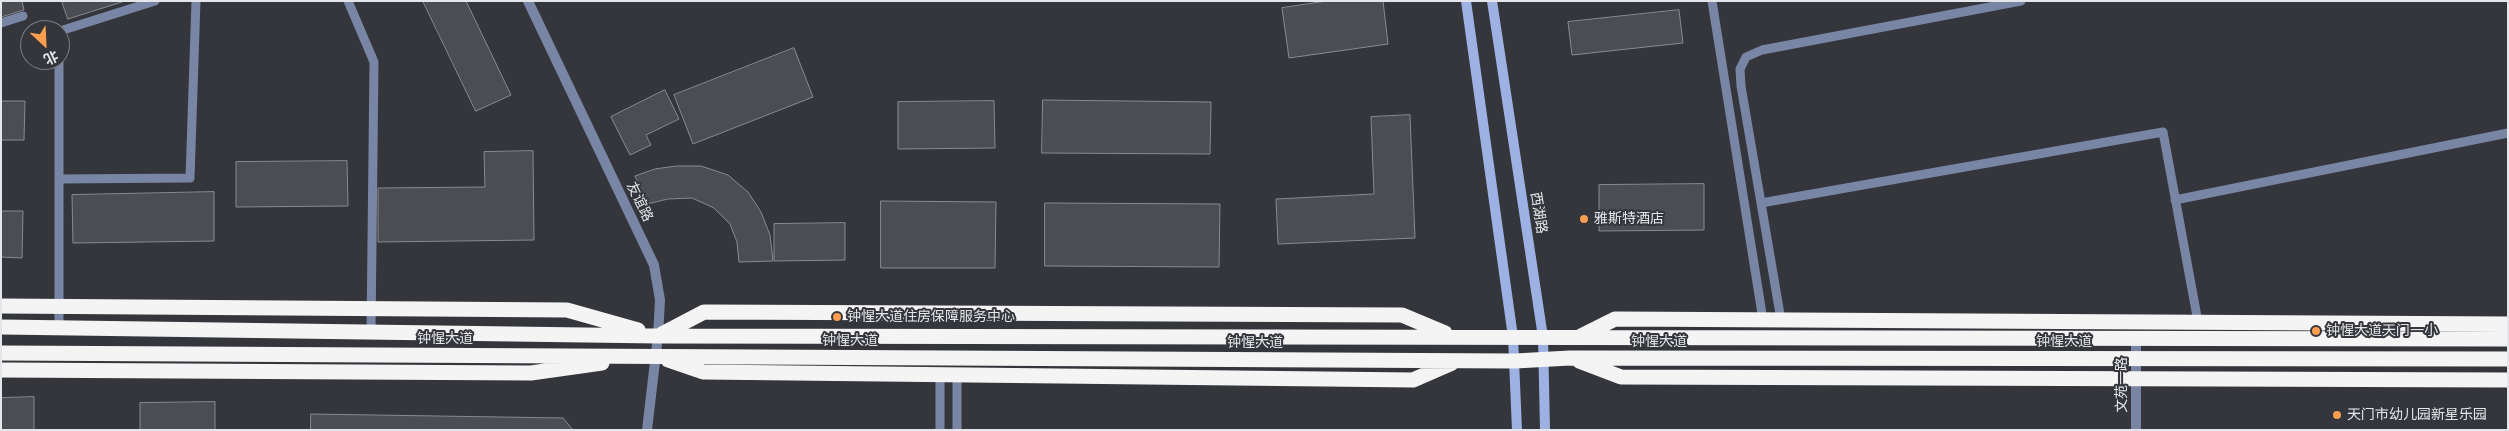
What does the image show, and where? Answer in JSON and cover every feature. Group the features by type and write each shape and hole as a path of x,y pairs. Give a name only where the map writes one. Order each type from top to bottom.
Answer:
{"highway":[{"path":"1,306 567,310 658,336 704,312 1402,315 1454,337"},
{"path":"1578,338 1615,319 2508,324"},
{"name":"钟惺大道","path":"1,327 658,336 2508,339"},
{"name":"钟惺大道","path":"1,353 1457,361 1515,361 1570,358 2508,359"},
{"path":"1,370 531,373 656,356 704,372 1413,380 1457,361"},
{"path":"1570,358 1620,377 2508,380"}],"main road":[{"path":"1466,1 1513,337 1516,430"},
{"name":"西湖路","path":"1492,1 1543,337 1545,430"}],"street":[{"name":"友谊路","path":"528,1 654,265 660,300 658,336 647,430"},
{"name":"文苑一路","path":"2136,339 2136,430"}],"lane":[{"path":"70,28 155,1"},
{"path":"59,179 190,178 196,1"},
{"path":"348,1 374,62 371,332"},
{"path":"1712,1 1763,320"},
{"path":"1781,320 1741,86 1740,69 1746,57 1762,50 2021,1"},
{"path":"1,23 23,16"},
{"path":"59,70 59,328"},
{"path":"1761,203 2163,132 2198,322"},
{"path":"2175,200 2508,133"},
{"path":"940,375 940,430"},
{"path":"957,375 957,430"}],"building":[{"path":"1,1 22,1 24,10 1,17"},
{"path":"62,1 125,1 68,19"},
{"path":"423,1 466,1 511,95 476,111"},
{"path":"1327,1 1383,1 1388,44 1289,58 1282,8"},
{"path":"1679,10 1683,43 1572,55 1568,22"},
{"path":"794,48 813,97 693,144 674,95"},
{"path":"665,90 679,119 646,135 651,145 630,155 611,117"},
{"path":"1043,100 1211,102 1210,154 1042,153"},
{"path":"1,101 25,101 24,140 1,140"},
{"path":"994,101 995,148 898,149 898,102"},
{"path":"1410,115 1415,238 1278,244 1276,199 1374,194 1371,117"},
{"path":"533,151 534,240 378,242 378,188 485,187 484,152"},
{"path":"347,161 348,206 236,207 236,162"},
{"path":"677,166 701,166 728,175 748,192 761,212 770,235 773,261 739,262 737,242 730,224 714,208 692,198 668,199 647,204 635,176 655,169"},
{"path":"1704,184 1704,230 1599,231 1599,185"},
{"path":"214,192 214,241 73,243 72,195"},
{"path":"881,201 996,202 995,268 881,268"},
{"path":"1045,203 1220,204 1219,267 1045,266"},
{"path":"1,211 23,211 22,258 1,257"},
{"path":"845,223 845,260 774,261 774,224"},
{"path":"34,397 34,430 1,430 1,398"},
{"path":"215,402 215,430 140,430 140,403"},
{"path":"311,414 563,418 573,430 311,430"}],"place":[{"name":"雅斯特酒店","path":"1584,219"},
{"name":"钟惺大道住房保障服务中心","path":"837,317"},
{"name":"钟惺大道天门一小","path":"2316,331"},
{"name":"天门市幼儿园新星乐园","path":"2337,415"}]}
